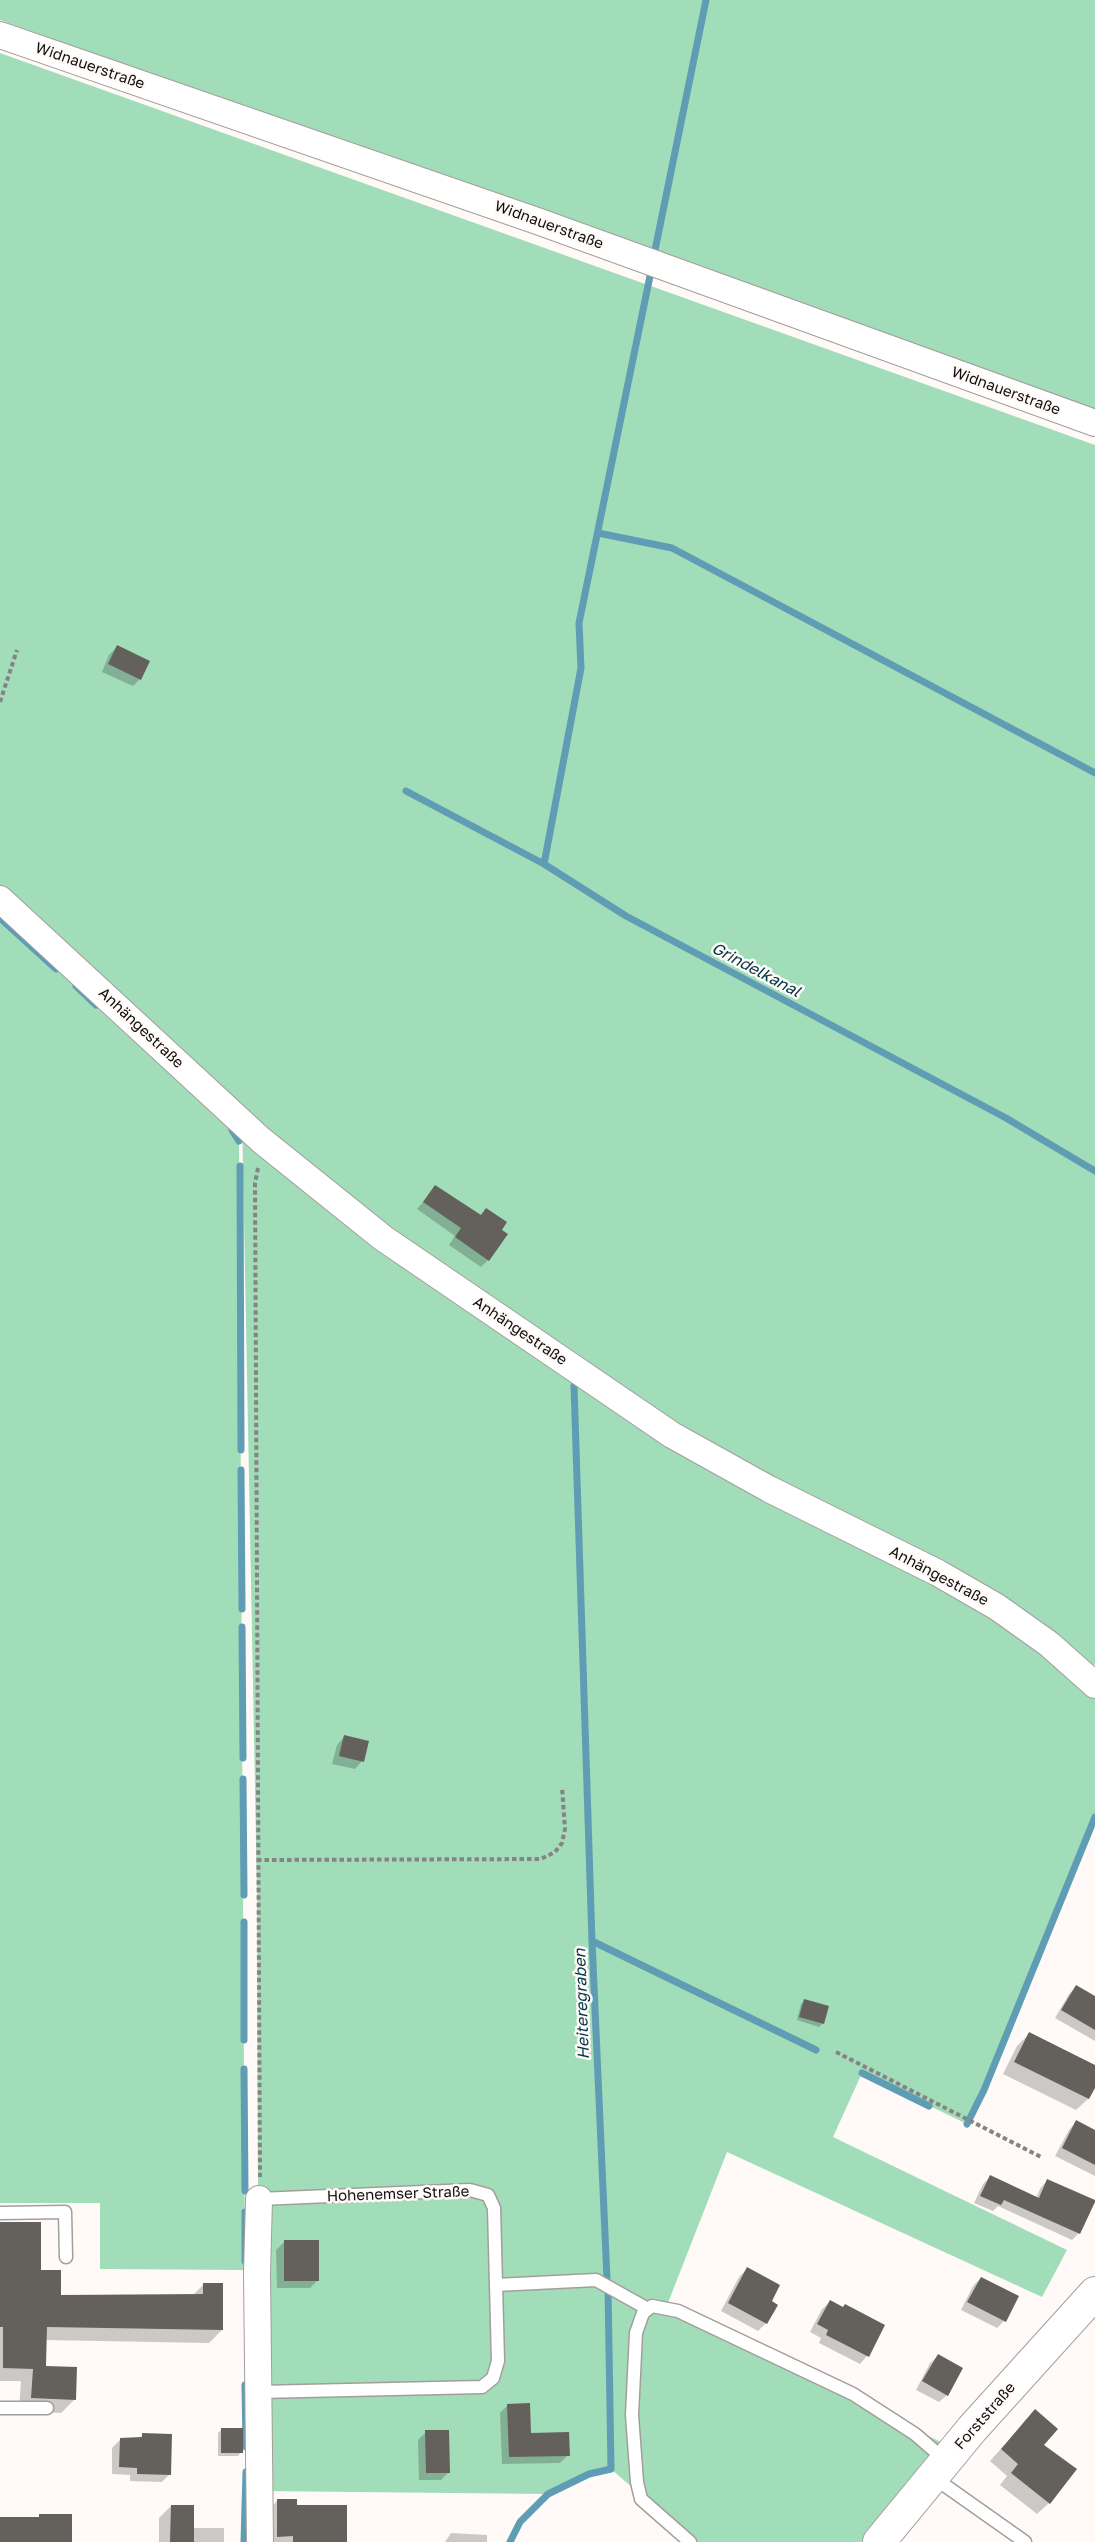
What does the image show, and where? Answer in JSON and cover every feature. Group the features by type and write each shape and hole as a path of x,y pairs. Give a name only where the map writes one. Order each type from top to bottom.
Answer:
{"street":[{"name":"Widnauerstraße","path":"0,35 540,222 1095,423"},
{"name":"Anhängestraße","path":"0,899 169,1052 261,1140 383,1238 672,1435 769,1490 938,1572 997,1607 1049,1644 1095,1685"},
{"path":"259,2199 260,2542"},
{"name":"Forststraße","path":"879,2542 939,2469 1095,2293"}],"lane":[{"name":"Hohenemser Straße","path":"259,2199 470,2190 488,2195 494,2208 498,2361 492,2378 482,2387 259,2392"},
{"path":"0,2212 65,2212 66,2257"},
{"path":"496,2285 596,2280 648,2309"},
{"path":"690,2542 641,2499 637,2482 632,2415 636,2333 643,2313 652,2306 678,2311 853,2394 915,2434 939,2469 1025,2542"},
{"path":"0,2408 47,2408"}],"path":[{"path":"0,702 17,650"},
{"path":"259,2199 255,1183 261,1140"},
{"path":"257,1860 523,1860 541,1858 555,1852 562,1843 565,1829 562,1787"},
{"path":"836,2052 1041,2157"}],"green space":[{"path":"0,0 1095,0 1095,413 0,20"},
{"path":"0,53 1095,445 1095,1664 1083,1680 1095,1692 1095,1817 984,2090 967,2124 862,2073 833,2137 1067,2250 1042,2297 727,2152 666,2308 947,2445 861,2542 695,2542 611,2469 589,2474 548,2494 259,2491 257,1894 242,1116 0,894","holes":["573,1379 574,1386 582,1625"]},
{"path":"0,917 236,1133 239,1141 245,2270 100,2269 100,2203 0,2203"}],"building":[{"path":"117,645 150,661 141,680 108,664"},
{"path":"435,1185 481,1215 486,1208 507,1222 502,1230 508,1234 489,1261 455,1237 461,1228 423,1202"},
{"path":"344,1735 369,1741 364,1762 339,1756"},
{"path":"1076,1985 1095,1996 1095,2030 1061,2010"},
{"path":"804,1999 829,2006 824,2024 799,2017"},
{"path":"1029,2032 1095,2065 1095,2088 1089,2099 1014,2062"},
{"path":"1076,2120 1095,2130 1095,2165 1062,2148"},
{"path":"990,2175 1039,2198 1047,2179 1095,2200 1095,2202 1080,2234 1004,2200 1001,2205 980,2196"},
{"path":"0,2222 41,2222 41,2270 61,2270 61,2295 203,2294 203,2283 223,2283 223,2330 47,2327 46,2366 77,2367 76,2400 31,2398 33,2369 3,2368 3,2327 0,2327"},
{"path":"284,2240 319,2240 319,2281 284,2281"},
{"path":"747,2267 780,2285 772,2301 778,2305 767,2324 728,2303"},
{"path":"981,2277 1019,2296 1006,2322 967,2302"},
{"path":"830,2300 843,2307 845,2304 885,2325 869,2357 826,2335 828,2330 817,2324"},
{"path":"938,2354 963,2368 948,2396 922,2381"},
{"path":"530,2403 531,2433 569,2432 570,2456 509,2457 507,2404"},
{"path":"1035,2409 1058,2429 1044,2445 1077,2469 1050,2504 1011,2473 1018,2464 1001,2449"},
{"path":"221,2428 243,2428 243,2453 221,2453"},
{"path":"425,2430 449,2430 450,2473 426,2473"},
{"path":"142,2433 172,2434 171,2475 137,2474 137,2468 119,2467 120,2438 142,2437"},
{"path":"277,2499 297,2499 297,2505 347,2505 347,2542 293,2542 293,2536 277,2537"},
{"path":"171,2505 194,2505 194,2542 170,2542"},
{"path":"39,2514 72,2514 72,2542 0,2542 0,2517 39,2517"}],"waterway":[{"path":"654,255 706,0"},
{"path":"544,864 581,668 579,623 650,276"},
{"path":"598,533 672,548 1095,773"},
{"name":"Grindelkanal","path":"406,791 544,864 626,916 1006,1118 1095,1171"},
{"path":"0,918 56,969"},
{"path":"76,986 96,1005"},
{"path":"232,1130 239,1141"},
{"path":"240,1166 241,1450"},
{"path":"574,1386 592,1941"},
{"path":"241,1470 242,1609"},
{"path":"242,1627 243,1758"},
{"path":"243,1779 244,1895"},
{"path":"967,2124 984,2090 1095,1817"},
{"path":"244,1922 244,2040"},
{"name":"Heiteregraben","path":"607,2279 592,1941 816,2050"},
{"path":"244,2069 245,2191"},
{"path":"862,2073 929,2106"},
{"path":"245,2212 245,2261"},
{"name":"Heiteregraben","path":"510,2542 520,2522 548,2494 589,2474 611,2469 608,2288"},
{"path":"245,2385 246,2447"},
{"path":"244,2542 246,2472"}]}
